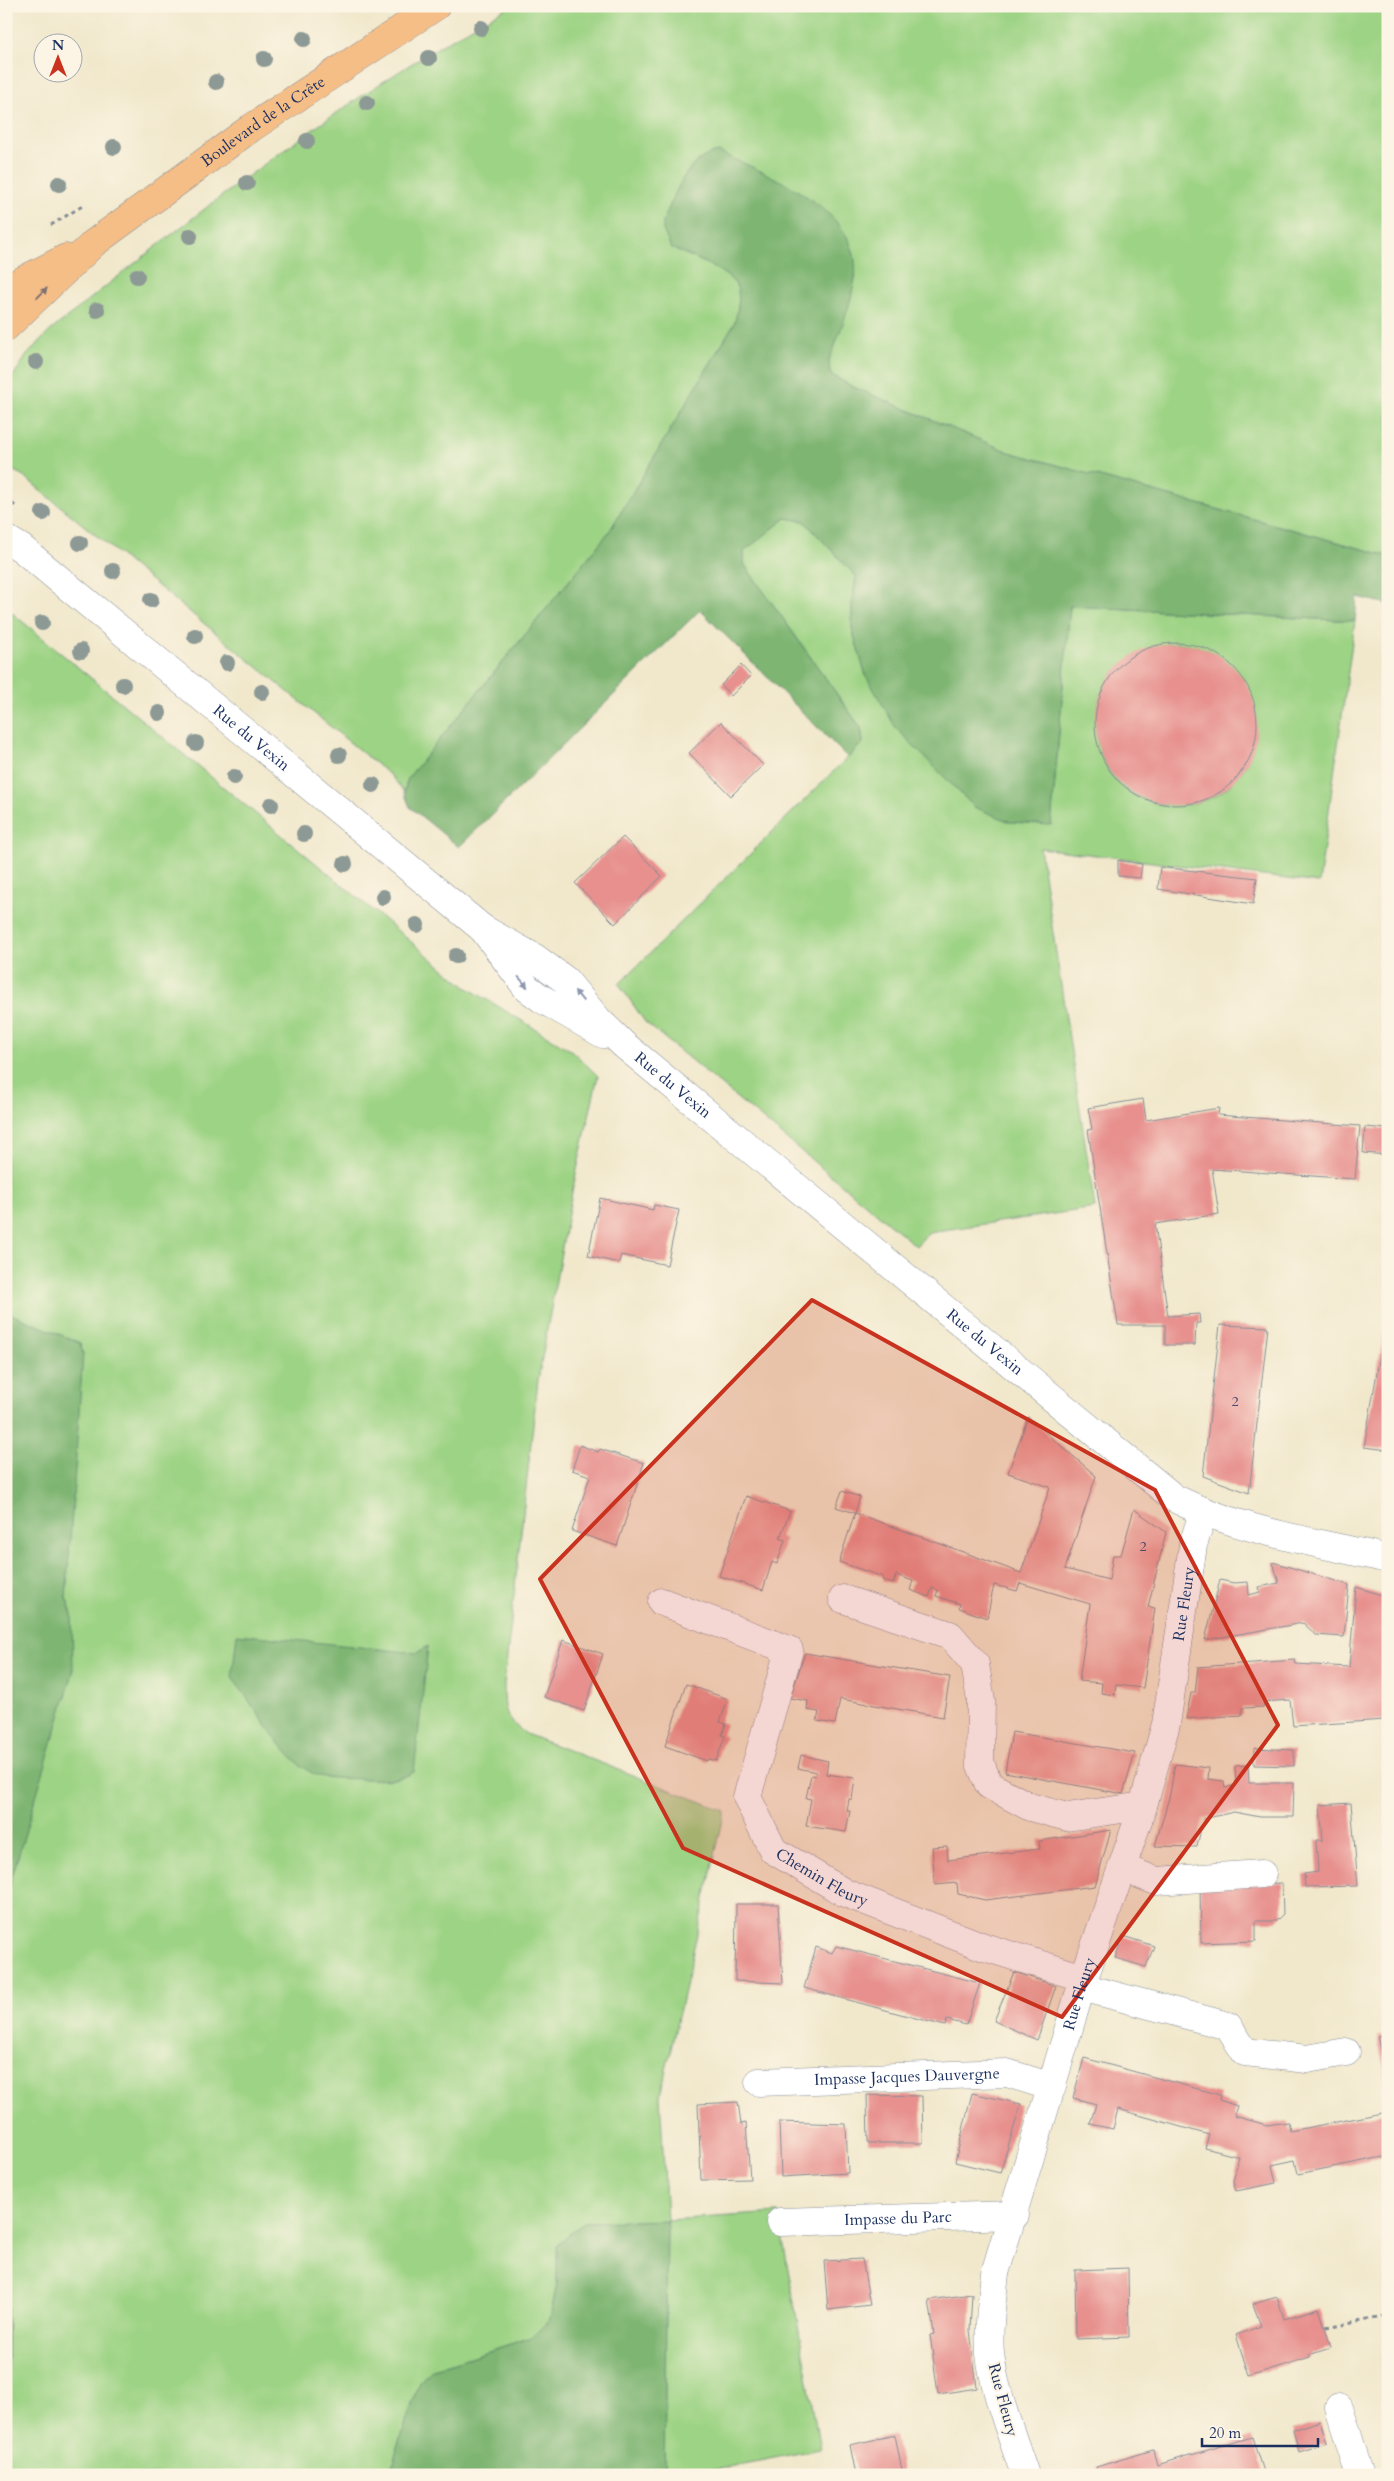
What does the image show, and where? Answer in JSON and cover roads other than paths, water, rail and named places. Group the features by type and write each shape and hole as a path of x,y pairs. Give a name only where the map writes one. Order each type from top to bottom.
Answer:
{"main road":[{"name":"Boulevard de la Crête","path":"6,327 94,243 259,123 436,6"},
{"name":"Boulevard de la Crête","path":"6,289 94,243"}],"street":[{"name":"Rue du Vexin","path":"11,539 483,929 535,958 565,980 598,1020 624,1045 1174,1498 1202,1513 1388,1559"},
{"name":"Rue Fleury","path":"1025,2475 1002,2408 990,2352 991,2312 995,2274 1015,2215 1083,1982 1143,1806 1166,1724 1193,1545 1202,1513"},
{"path":"843,1599 950,1635 975,1664 981,1700 980,1763 989,1785 1030,1807 1067,1817 1143,1806"},
{"name":"Chemin Fleury","path":"662,1602 788,1650 747,1797 773,1850 845,1893 984,1947 1083,1982"},
{"path":"1123,1868 1156,1881 1262,1874"},
{"path":"1083,1982 1228,2026 1245,2052 1307,2059 1346,2052"},
{"name":"Impasse Jacques Dauvergne","path":"759,2082 1007,2073 1052,2087"},
{"name":"Impasse du Parc","path":"780,2222 1015,2215"},
{"path":"1339,2408 1360,2475"}]}
